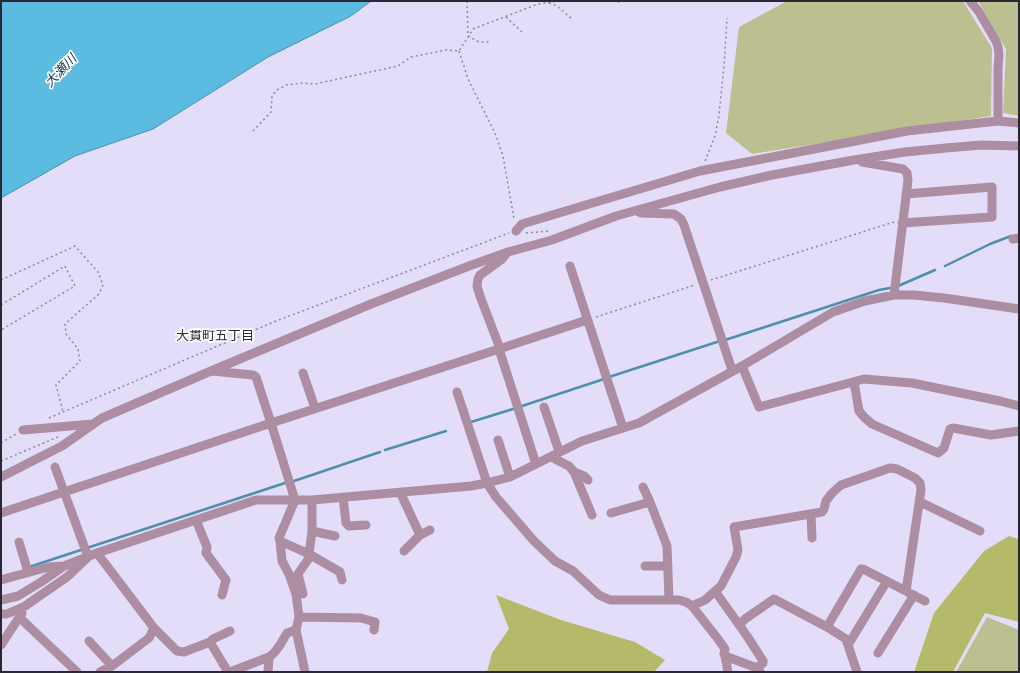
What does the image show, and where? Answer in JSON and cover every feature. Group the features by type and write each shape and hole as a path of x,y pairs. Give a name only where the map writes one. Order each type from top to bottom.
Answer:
{"street":[{"path":"970,1 993,35 998,47 998,121"},
{"path":"516,230 522,224 700,171 907,131 998,121 1019,123"},
{"path":"1,477 62,446 102,418 211,371 372,304 508,252 552,240 636,210 720,187 772,175 854,160 905,152 981,145 1019,146"},
{"path":"854,160 903,169 907,173 908,180 894,295"},
{"path":"902,221 992,216 992,187 906,194"},
{"path":"636,210 641,213 674,214 681,218 732,370"},
{"path":"508,252 502,259 480,275 478,280 480,296 499,346 536,464"},
{"path":"570,266 623,428"},
{"path":"1,600 18,596 64,566 97,553 256,500 312,500 487,483 510,477 551,457 559,451 582,441 639,423 732,370 742,366 833,312 865,301 894,295 914,295 1019,309"},
{"path":"1,513 271,422 499,350 587,320"},
{"path":"742,366 759,407 864,379 912,383 1000,400 1019,406"},
{"path":"211,371 253,375 256,377 271,422 295,500 279,538 282,561 290,574 296,594 299,617 296,630 305,672"},
{"path":"304,373 315,408"},
{"path":"854,382 858,411 872,424 938,453 944,448 950,429 953,428 991,435 1019,431"},
{"path":"457,392 487,483 496,498 550,556 555,561 573,571 600,595 610,600 669,600 686,602 692,606 725,649 724,654 728,672"},
{"path":"544,407 559,451"},
{"path":"23,430 94,424"},
{"path":"498,440 510,477"},
{"path":"551,457 569,466 574,472 592,515"},
{"path":"55,467 88,557"},
{"path":"692,606 705,600 721,586 738,550 734,527 822,512 826,501 832,493 841,486 890,468 897,468 915,478 920,483 922,490 910,593 878,653"},
{"path":"574,472 584,476 588,480"},
{"path":"643,487 667,546 669,600"},
{"path":"400,492 420,535"},
{"path":"343,497 346,523 349,526 366,525"},
{"path":"303,594 298,574 309,558 312,531 312,500"},
{"path":"611,513 650,502"},
{"path":"920,502 980,531"},
{"path":"811,514 812,538"},
{"path":"196,520 207,547 206,553 226,580 222,595"},
{"path":"404,551 420,535 430,530"},
{"path":"312,531 335,536"},
{"path":"280,541 309,554 340,572 342,580"},
{"path":"19,542 28,572"},
{"path":"97,553 154,628 177,651 184,652 210,642 230,631"},
{"path":"1,614 7,614 25,606 67,577 88,557"},
{"path":"1,580 48,567 64,566"},
{"path":"645,566 668,566"},
{"path":"826,628 861,569 925,601"},
{"path":"848,645 887,581"},
{"path":"715,591 763,663 758,670 725,656"},
{"path":"739,625 745,619 774,599 846,638 857,672"},
{"path":"1,645 25,606"},
{"path":"19,617 77,672"},
{"path":"299,617 361,618 375,622 374,630"},
{"path":"100,672 112,666 149,638 154,628"},
{"path":"210,642 229,672 269,657 280,645 287,633 296,630"},
{"path":"89,641 112,666"},
{"path":"268,672 269,657"}],"path":[{"path":"467,1 468,36"},
{"path":"516,230 503,156 495,133 468,78 459,51 473,29 538,4 559,1"},
{"path":"548,2 557,6 572,19"},
{"path":"506,17 522,32"},
{"path":"700,171 715,136 724,66 728,18"},
{"path":"468,36 479,42 491,42"},
{"path":"253,132 271,112 272,96 277,90 286,85 304,83 315,84 398,66 411,57 446,50 459,51"},
{"path":"587,320 902,221"},
{"path":"50,418 276,321 516,230 527,233 548,231 566,234"},
{"path":"1,280 76,246 98,272 103,284 99,294 65,324 66,334 78,349 80,361 56,385 63,412"},
{"path":"1,305 64,266 75,286 1,330"},
{"path":"1,443 23,430"},
{"path":"1,461 61,436"}],"green space":[{"path":"787,1 963,1 992,48 991,116 752,154 726,133 739,27"},
{"path":"978,1 1019,1 1019,116 1003,113 1006,49"},
{"path":"1009,536 1019,539 1019,622 985,613 953,672 914,672 934,613 984,551"},
{"path":"496,595 561,620 635,642 665,660 654,672 487,672 492,653 509,629"},
{"path":"987,617 1019,630 1019,672 956,672"}],"water":[{"name":"大瀬川","path":"1,1 371,1 351,16 268,57 153,129 75,156 1,198"}],"waterway":[{"path":"945,266 990,244 1011,236"},
{"path":"898,286 935,270"},
{"path":"725,340 879,290 890,288"},
{"path":"609,377 720,341"},
{"path":"522,406 604,379"},
{"path":"471,422 513,409"},
{"path":"385,450 446,431"},
{"path":"294,481 380,452"},
{"path":"29,567 285,483"}],"district":[{"name":"大貫町五丁目","path":"215,336"}]}
